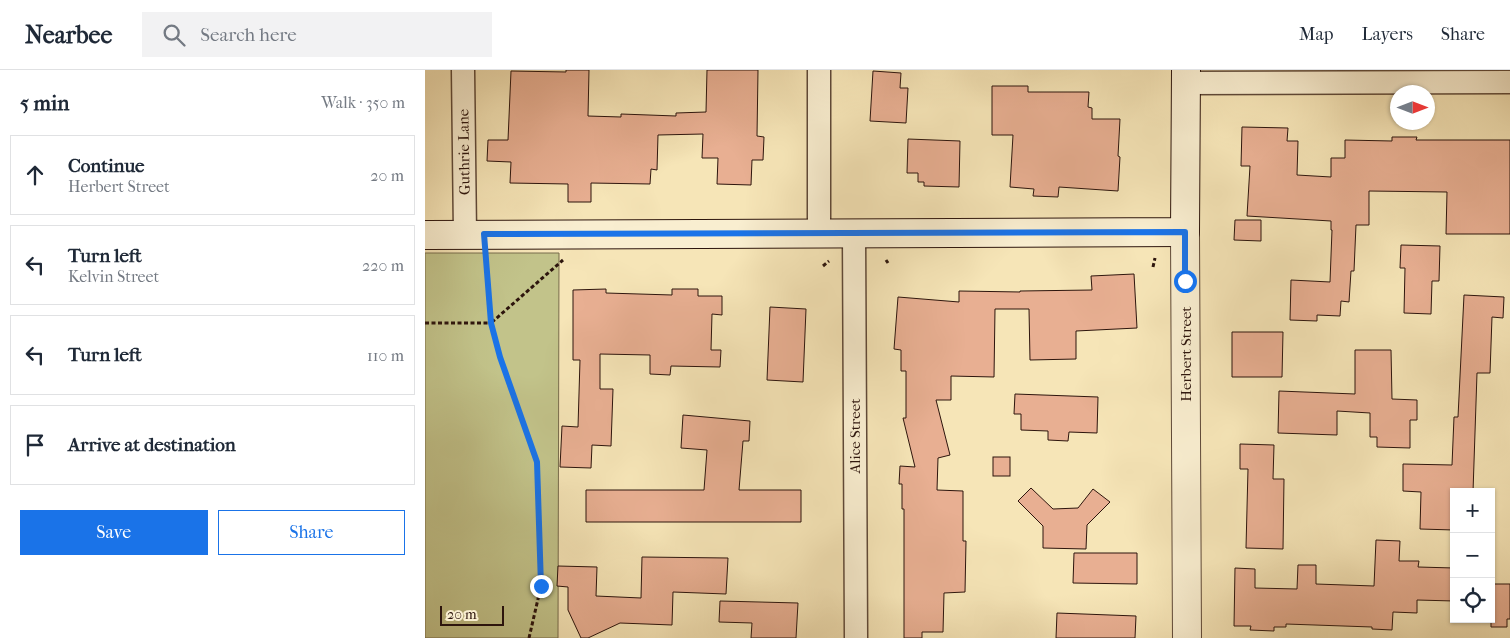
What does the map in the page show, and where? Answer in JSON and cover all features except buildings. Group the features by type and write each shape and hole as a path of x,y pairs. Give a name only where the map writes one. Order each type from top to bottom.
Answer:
{"main road":[{"name":"Herbert Street","path":"1185,76 1187,638"},
{"path":"425,235 1185,232"}],"street":[{"name":"Guthrie Lane","path":"463,70 475,234"},
{"path":"819,70 819,234"},
{"path":"1185,76 1510,82"},
{"name":"Alice Street","path":"854,233 856,638"}],"path":[{"path":"475,234 491,323 500,357 537,462 541,586 529,638"},
{"path":"1153,267 1155,258"},
{"path":"425,323 491,323 561,261"},
{"path":"823,266 829,261"}],"green space":[{"path":"425,253 559,253 558,638 425,638"}],"route":[{"path":"541,586 537,462 500,357 491,323 484,234 1185,232 1185,281"}]}
